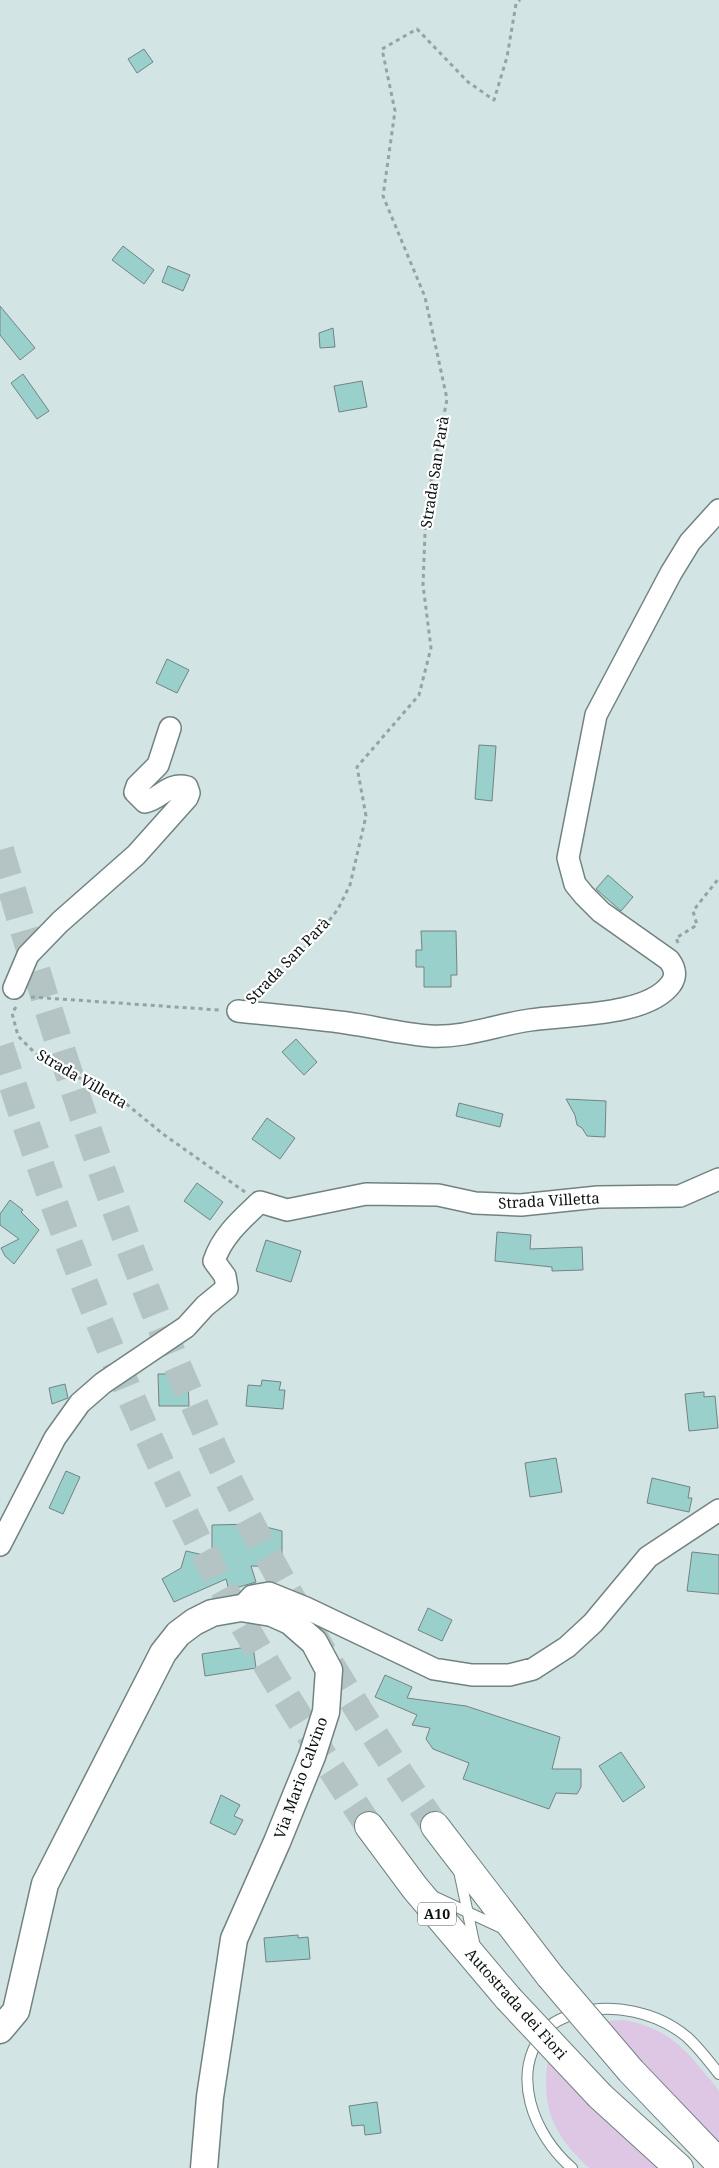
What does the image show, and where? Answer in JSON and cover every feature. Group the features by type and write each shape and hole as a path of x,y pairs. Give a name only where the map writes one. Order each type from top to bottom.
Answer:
{"highway":[{"name":"Autostrada dei Fiori","path":"369,1826 415,1888 508,1998 600,2096 678,2168"},
{"path":"435,1826 550,1976 631,2071 719,2163"}],"street":[{"path":"669,960 601,912 584,895 575,884 568,858 596,714 671,573 690,542 719,510"},
{"path":"12,991 28,955 60,922 136,855 188,798 189,793 186,787 182,786 169,787 152,800 145,802 135,792 137,786 158,765 170,728"},
{"name":"Strada San Parà","path":"238,1011 344,1023 428,1036 458,1036 531,1019 586,1016 638,1004 654,998 672,982 674,967 669,960"},
{"name":"Strada Villetta","path":"260,1202 287,1210 366,1194 438,1195 475,1203 521,1205 590,1198 680,1196 719,1179"},
{"path":"0,1545 55,1438 80,1403 103,1383 186,1328 205,1306 227,1288 225,1276 214,1261 217,1252 227,1236 260,1202"},
{"path":"241,1608 252,1596 269,1593 306,1608 434,1670 472,1675 509,1675 533,1668 567,1647 593,1623 648,1557 719,1510"},
{"name":"Via Mario Calvino","path":"0,2030 16,2011 46,1884 163,1653 178,1634 194,1622 212,1613 241,1608 272,1613 290,1621 314,1642 329,1670 326,1712 312,1756 277,1842 234,1939 210,2098 204,2168"}],"lane":[{"path":"456,1854 479,1965"},
{"path":"415,1888 516,1934"},
{"path":"572,2168 541,2130 533,2116 529,2098 528,2077 532,2049 546,2029 562,2018 586,2010 607,2008 646,2015 686,2036 719,2074"}],"path":[{"name":"Strada San Parà","path":"238,1011 318,935 338,909 350,884 366,816 358,767 419,695 431,648 423,585 426,507 447,399 425,297 383,196 395,112 382,49 417,29 468,82 494,100 507,57 516,4 520,0"},
{"path":"669,960 684,957 676,938 697,925 693,911 719,878"},
{"path":"12,991 35,996 238,1011"},
{"name":"Strada Villetta","path":"12,991 12,1013 18,1036 40,1058 119,1098 163,1134 260,1202"}],"shaded area":[{"path":"624,2020 649,2027 670,2038 688,2054 715,2085 719,2092 719,2142 642,2062 607,2021"},
{"path":"548,2059 659,2168 589,2168 566,2144 552,2120 546,2092"}],"building":[{"path":"144,49 153,62 137,73 128,59"},
{"path":"123,246 154,270 144,284 112,260"},
{"path":"168,266 190,275 183,291 162,282"},
{"path":"0,306 35,348 20,360 0,335"},
{"path":"333,328 335,347 320,348 319,333"},
{"path":"23,374 49,411 37,419 11,383"},
{"path":"362,381 367,407 339,412 334,386"},
{"path":"167,659 189,670 177,693 156,683"},
{"path":"479,745 496,746 492,801 475,799"},
{"path":"608,875 633,897 621,911 596,889"},
{"path":"421,931 456,931 457,975 451,975 451,987 424,987 424,967 416,967 416,950 422,950"},
{"path":"296,1039 317,1062 304,1075 282,1052"},
{"path":"566,1099 606,1101 605,1137 587,1136 582,1128 577,1125 575,1115"},
{"path":"459,1103 503,1114 500,1127 456,1116"},
{"path":"267,1118 295,1138 280,1159 252,1139"},
{"path":"197,1183 223,1202 210,1220 184,1201"},
{"path":"10,1200 23,1210 21,1212 39,1230 14,1264 5,1256 1,1248 19,1239 0,1225 0,1214"},
{"path":"497,1232 531,1235 530,1249 582,1247 583,1270 552,1271 552,1267 495,1261"},
{"path":"266,1240 301,1251 291,1282 256,1271"},
{"path":"158,1374 180,1374 180,1379 188,1379 189,1406 159,1406"},
{"path":"262,1380 281,1382 279,1390 285,1390 283,1409 246,1406 248,1385 261,1386"},
{"path":"65,1384 68,1398 52,1404 49,1388"},
{"path":"704,1392 704,1397 715,1396 718,1428 689,1431 685,1394"},
{"path":"556,1458 562,1492 530,1497 525,1463"},
{"path":"66,1471 80,1477 63,1514 49,1508"},
{"path":"652,1478 690,1487 688,1498 692,1498 689,1512 647,1503"},
{"path":"254,1524 282,1531 282,1567 251,1566 256,1582 229,1590 226,1579 174,1602 162,1579 181,1568 186,1551 212,1557 212,1525"},
{"path":"692,1552 719,1555 719,1594 687,1591"},
{"path":"428,1608 452,1620 442,1641 418,1630"},
{"path":"253,1646 256,1668 205,1676 202,1654"},
{"path":"385,1675 412,1687 407,1698 466,1706 560,1737 552,1769 581,1769 581,1787 577,1794 556,1793 549,1809 463,1779 469,1763 433,1749 426,1739 430,1728 412,1725 417,1715 375,1697"},
{"path":"621,1752 645,1787 623,1802 599,1766"},
{"path":"221,1795 240,1805 234,1816 243,1820 235,1835 210,1823"},
{"path":"298,1935 298,1938 308,1937 310,1959 266,1962 264,1938"},
{"path":"377,2102 381,2133 365,2135 364,2125 352,2126 349,2106"}],"tunnel":[{"path":"0,850 86,1126 110,1194 162,1329 213,1448 251,1524 300,1613 379,1742 435,1826"},
{"path":"0,1046 58,1216 125,1383 174,1492 241,1620 316,1745 369,1826"}]}
